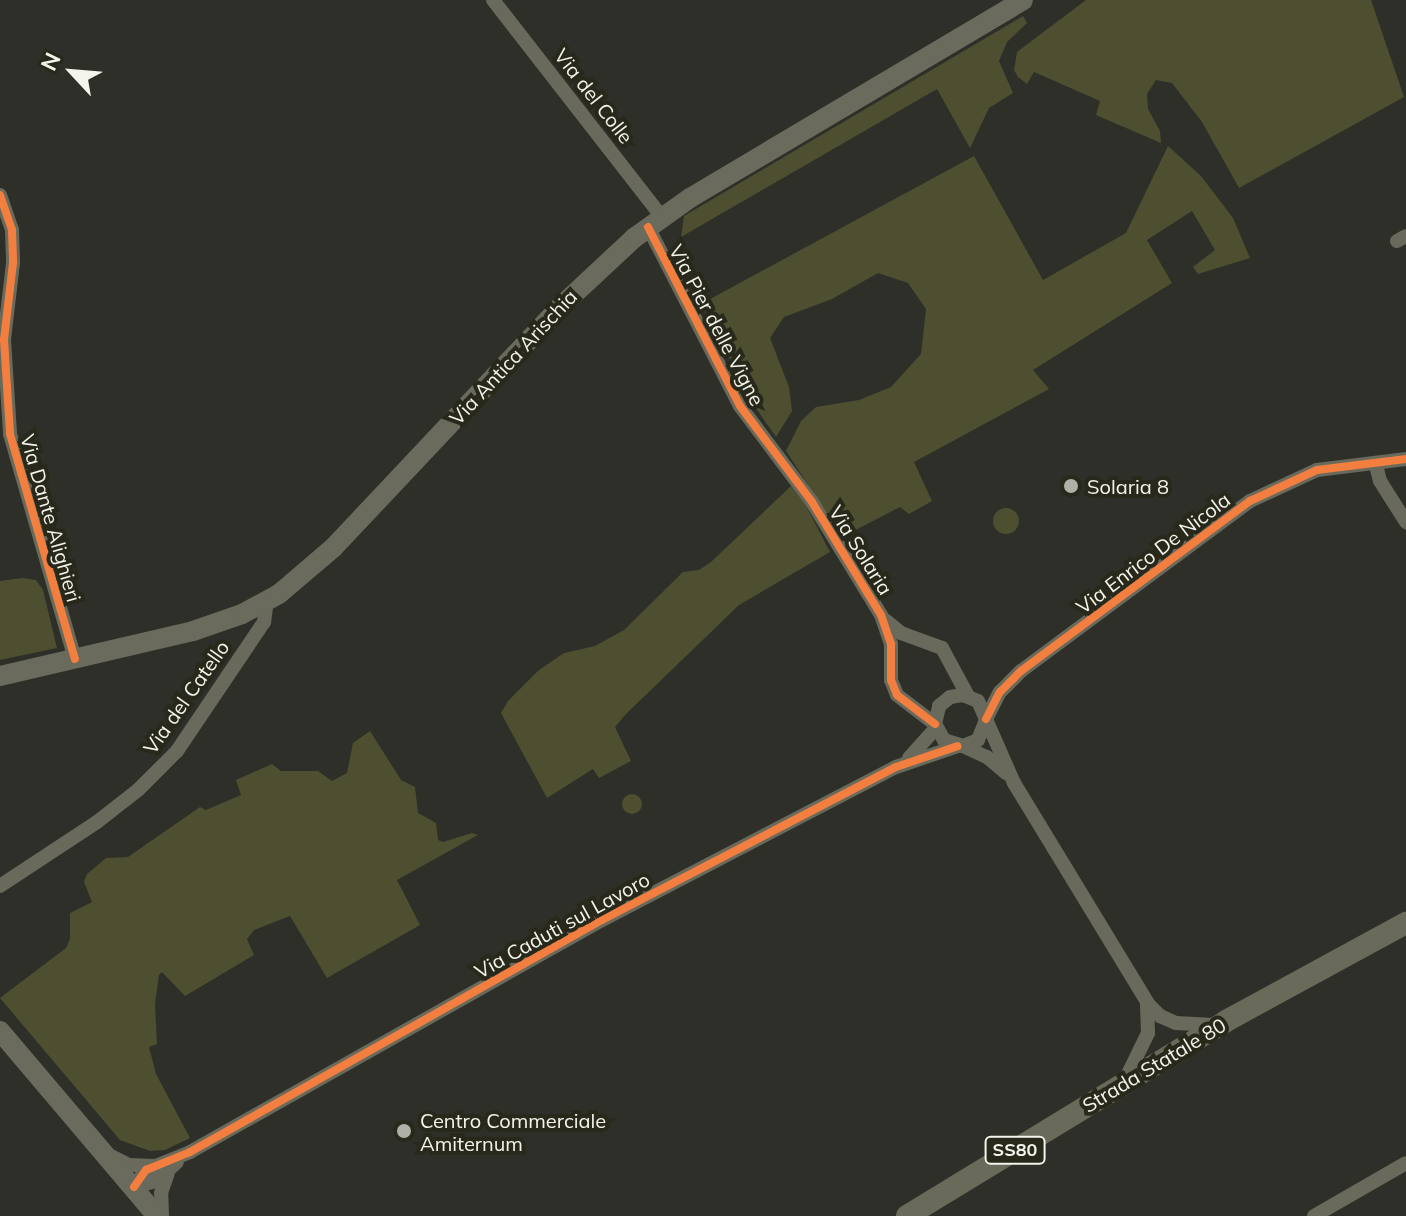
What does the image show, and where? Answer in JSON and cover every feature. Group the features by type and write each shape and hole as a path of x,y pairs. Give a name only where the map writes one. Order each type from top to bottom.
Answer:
{"main road":[{"name":"Via Antica Arischia","path":"0,676 193,631 267,601 318,563 559,308 655,222 1023,0"},
{"name":"Strada Statale 80","path":"907,1216 1226,1021 1406,923"},
{"path":"0,1031 160,1216"}],"street":[{"name":"Via del Colle","path":"493,0 655,222"},
{"name":"Via Dante Alighieri","path":"0,195 12,230 13,263 4,340 10,434 75,659"},
{"name":"Via Pier delle Vigne","path":"655,222 740,406 791,474"},
{"name":"Via Enrico De Nicola","path":"969,696 988,691 1021,671 1259,496 1317,470 1406,459"},
{"path":"1376,465 1380,481 1406,522"},
{"name":"Via Solaria","path":"791,474 839,543 881,615 892,657 891,680 897,695 936,726"},
{"name":"Via del Catello","path":"0,886 97,822 138,790 177,751 264,622 267,601"},
{"name":"Via Solaria","path":"881,615 901,633 925,640 946,652 969,696"},
{"path":"892,657 925,640"},
{"name":"Via Enrico De Nicola","path":"986,720 1000,692 1021,671"},
{"path":"1014,783 987,757 944,740 936,726 942,702 954,696 969,696 981,705 1014,783 1143,995 1160,1016 1176,1023 1198,1026 1226,1021"},
{"path":"961,746 978,740 986,720"},
{"name":"Via Caduti sul Lavoro","path":"896,767 924,745 936,726"},
{"name":"Via Caduti sul Lavoro","path":"134,1187 142,1173 166,1167 602,920 896,767 961,746"},
{"path":"1123,1083 1148,1033 1149,1009 1143,995"},
{"name":"Via Caduti sul Lavoro","path":"106,1153 129,1165 166,1167"},
{"path":"1314,1216 1406,1163"},
{"path":"160,1216 166,1167"}],"green space":[{"path":"1086,0 1371,0 1404,97 1239,188 1202,122 1172,83 1156,80 1147,94 1148,109 1160,131 1161,143 1096,115 1100,101 1034,72 1027,84 1018,77 1014,70 1017,52"},
{"path":"1023,16 1027,23 1007,42 999,61 1013,93 989,108 970,148 937,89 681,237 684,216"},
{"path":"1168,146 1201,176 1233,218 1250,258 1198,274 1193,267 1215,250 1192,211 1147,240 1172,283 1033,370 1049,389 914,462 932,501 909,514 900,507 842,537 786,451 801,421 816,407 859,400 891,387 921,354 926,309 908,283 878,273 832,299 784,317 770,338 789,387 792,411 776,437 755,407 701,304 974,156 1043,280 1126,233"},
{"path":"791,486 805,504 830,552 739,605 625,715 615,727 631,761 599,778 593,769 547,798 501,713 508,701 539,670 564,653 595,646 624,630 683,572 699,570 711,562"},
{"path":"1006,508 1015,512 1019,521 1015,530 1006,534 997,530 993,521 997,512"},
{"path":"36,580 43,590 57,648 0,660 0,581"},
{"path":"370,731 401,780 415,787 418,813 436,823 438,840 443,842 472,833 478,835 397,880 420,925 327,978 290,916 254,930 247,939 254,955 185,996 162,972 155,1004 157,1044 149,1047 156,1074 190,1138 165,1150 150,1151 120,1140 0,998 66,948 70,939 70,913 92,902 84,882 87,874 106,858 128,857 200,807 206,810 241,795 236,780 272,764 281,771 318,771 332,781 347,773 353,743"},
{"path":"632,794 639,797 642,804 639,811 632,814 625,811 622,804 625,797"}],"cycle path":[{"path":"0,195 12,230 13,263 4,340 10,434 75,659"},
{"path":"648,227 740,406 812,502 881,615 891,644 891,680 897,695 935,724"},
{"path":"986,719 1000,692 1021,671 1250,501 1317,470 1406,459"},
{"path":"134,1187 146,1170 190,1152 602,920 896,767 958,746"}],"place":[{"name":"Solaria 8","path":"1071,486"},
{"name":"Centro Commerciale Amiternum","path":"404,1131"}]}
